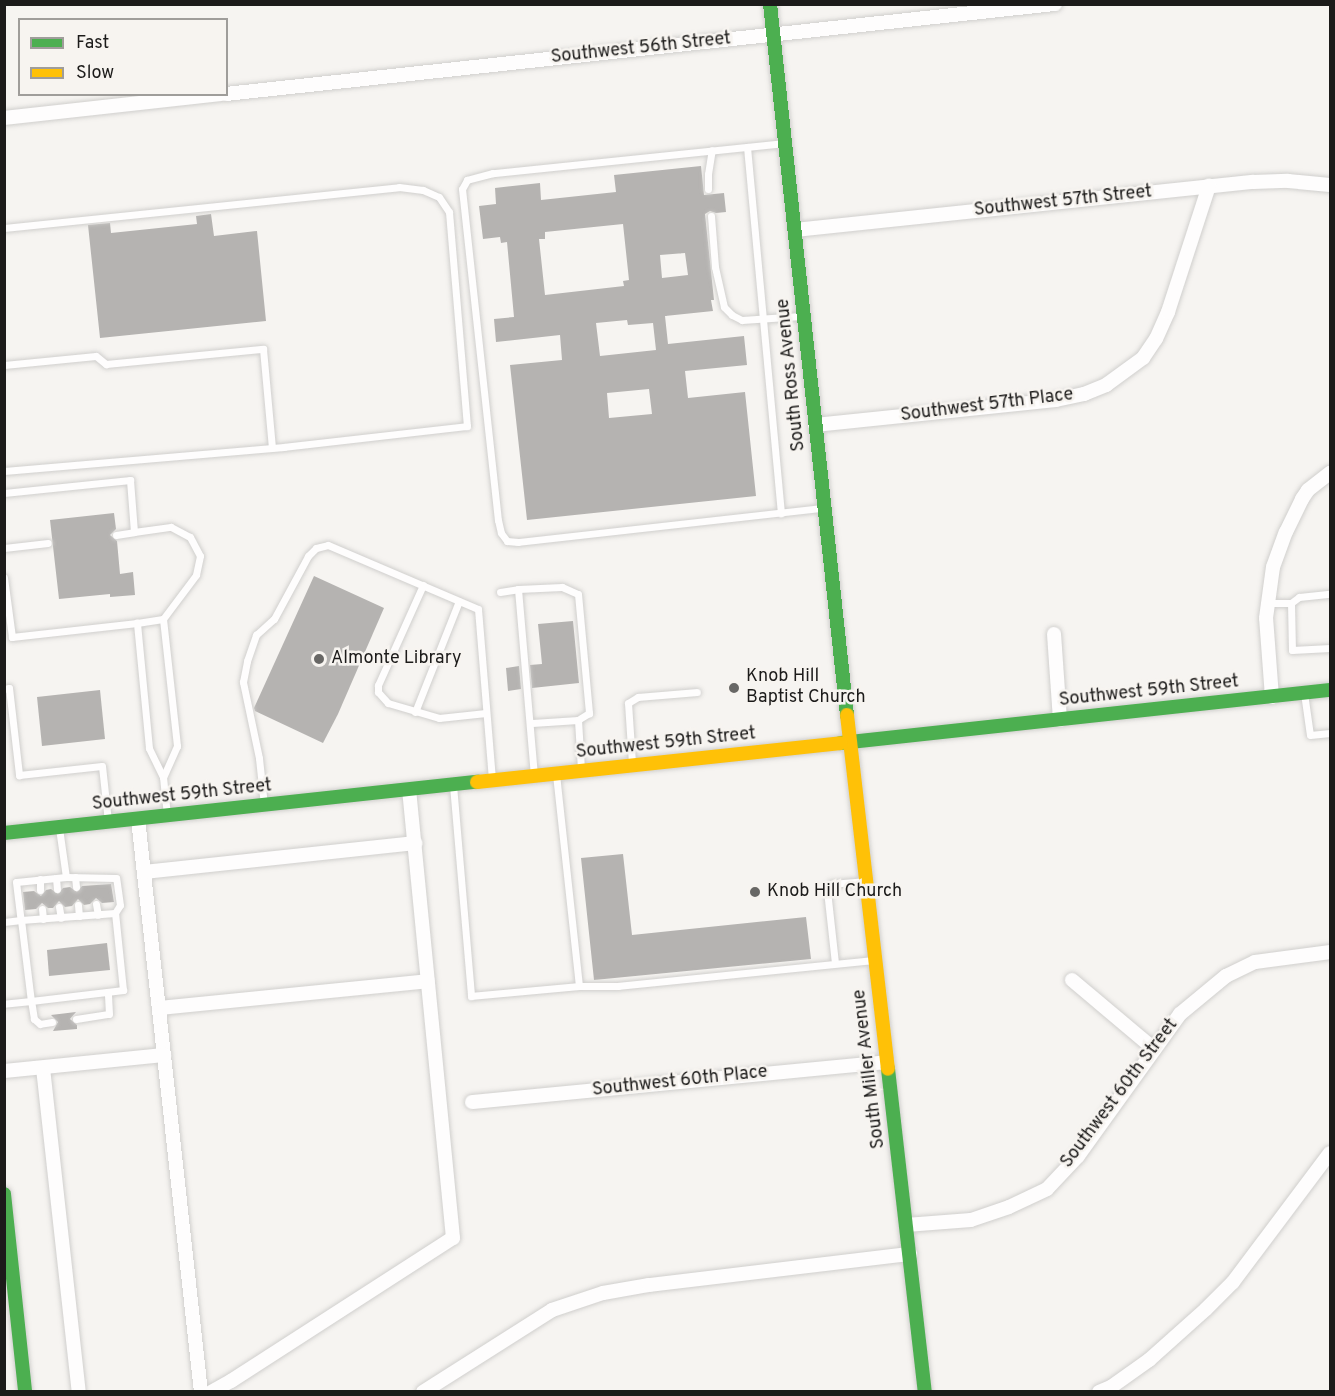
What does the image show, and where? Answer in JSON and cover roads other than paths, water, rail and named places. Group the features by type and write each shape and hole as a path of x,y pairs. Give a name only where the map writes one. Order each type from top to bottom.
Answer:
{"main road":[{"name":"South Ross Avenue","path":"770,4 850,742"},
{"name":"Southwest 59th Street","path":"4,833 1330,690"},
{"name":"South Miller Avenue","path":"850,742 925,1392"},
{"path":"4,1194 25,1392"}],"street":[{"name":"Southwest 56th Street","path":"228,94 1054,4"},
{"path":"4,118 203,96"},
{"name":"Southwest 57th Street","path":"795,230 1209,186 1288,181 1330,185"},
{"name":"Southwest 57th Place","path":"815,425 1056,400 1084,394 1106,385 1143,358 1156,339 1168,312 1209,186"},
{"path":"1272,697 1266,636 1267,603 1274,567 1294,514 1308,490 1330,473"},
{"path":"1053,634 1060,720"},
{"path":"211,1392 453,1238 410,790"},
{"path":"138,819 201,1392"},
{"path":"144,872 415,843"},
{"name":"Southwest 60th Street","path":"906,1225 970,1220 1009,1207 1047,1189 1078,1156 1180,1014 1227,976 1255,962 1330,952"},
{"path":"1072,980 1154,1049"},
{"path":"159,1008 428,981"},
{"path":"4,1071 164,1055"},
{"name":"Southwest 60th Place","path":"472,1102 887,1062"},
{"path":"43,1068 79,1392"},
{"path":"1099,1392 1111,1387 1149,1360 1206,1310 1233,1282 1330,1153"},
{"path":"423,1392 552,1310 603,1293 649,1284 910,1254"}],"lane":[{"path":"785,143 493,173 467,180 462,189 499,527 507,541 518,542 823,508"},
{"path":"747,147 761,320 781,513"},
{"path":"708,189 712,150"},
{"path":"4,228 399,187 423,190 439,197 449,212 467,426 272,448 4,471"},
{"path":"711,216 715,267 724,307 732,315 742,320 804,315"},
{"path":"4,365 96,356 106,364 263,349 272,448"},
{"path":"4,493 130,480 134,532"},
{"path":"116,535 171,527 190,537 200,555 196,575 163,619 177,746 164,777"},
{"path":"4,548 48,543"},
{"path":"264,806 259,758 243,682 247,661 256,635 274,619 308,556 316,548 328,545 478,609 492,782"},
{"path":"4,578 12,637 163,619"},
{"path":"423,585 378,685 381,698 415,712 439,718 486,713"},
{"path":"500,592 562,587 578,594 589,713 578,720 532,723"},
{"path":"518,589 532,723 534,776"},
{"path":"1267,603 1291,603 1299,597 1330,594"},
{"path":"415,712 459,601"},
{"path":"1291,603 1292,650 1330,648"},
{"path":"137,623 149,748 164,777 167,816"},
{"path":"4,689 9,688 19,775 102,766 109,822"},
{"path":"632,765 628,703 638,698 697,692"},
{"path":"1304,693 1310,735 1330,733"},
{"path":"578,720 582,771"},
{"path":"556,774 579,986"},
{"path":"453,785 471,996 579,986 618,986 875,959"},
{"path":"59,828 66,877"},
{"path":"4,1004 32,1000 123,990 115,913 120,905 116,878 94,881 66,877 16,882 32,1000 34,1019 40,1024 52,1022"},
{"path":"75,877 76,887"},
{"path":"56,878 57,889"},
{"path":"40,879 40,890"},
{"path":"835,963 827,890 831,884 866,881"},
{"path":"96,904 98,915"},
{"path":"78,905 79,916"},
{"path":"59,907 61,918"},
{"path":"42,909 43,920"},
{"path":"4,922 115,913"},
{"path":"76,1019 109,1014 108,992"}],"place":[{"name":"Almonte Library","path":"319,659"},
{"name":"Knob Hill Baptist Church","path":"734,688"},
{"name":"Knob Hill Church","path":"755,892"}]}
